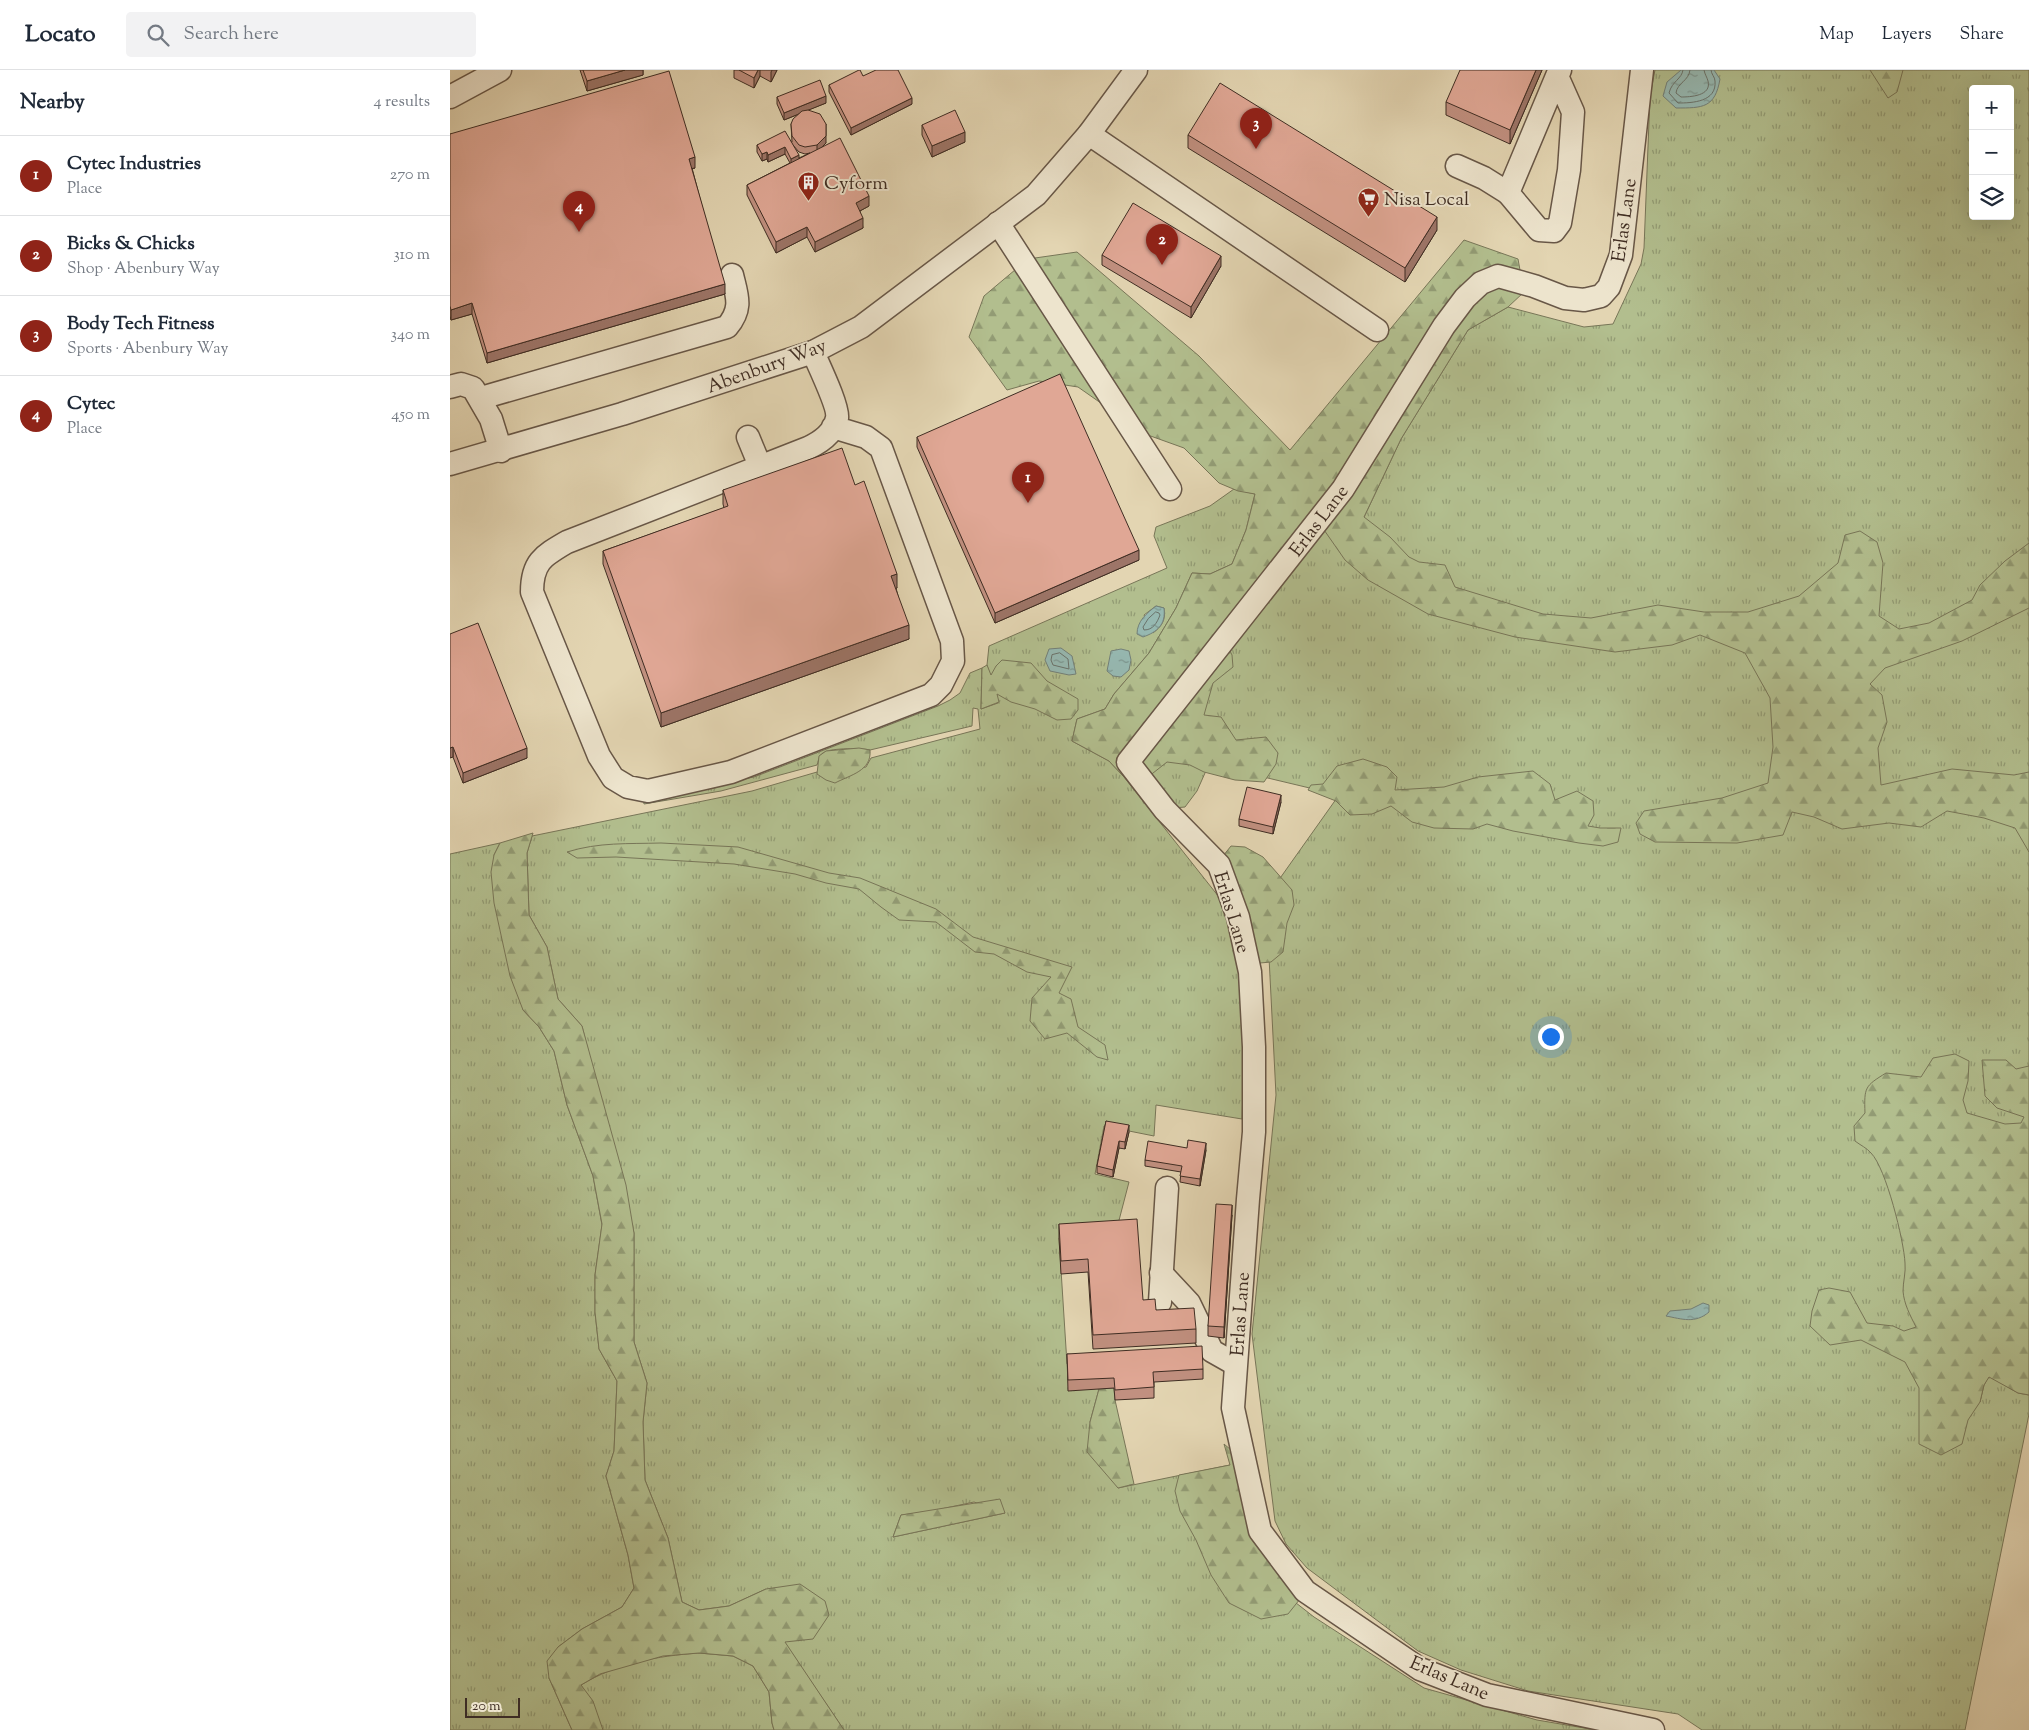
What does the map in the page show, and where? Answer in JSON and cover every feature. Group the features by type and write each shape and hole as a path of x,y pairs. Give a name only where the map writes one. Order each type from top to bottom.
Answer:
{"street":[{"path":"450,96 500,70"},
{"name":"Abenbury Way","path":"450,464 622,414 813,352 861,327 1036,195 1089,134 1136,70"},
{"name":"Erlas Lane","path":"1642,70 1621,255 1609,286 1601,296 1584,300 1565,298 1534,286 1498,276 1480,283 1465,298 1444,326 1343,489 1128,762 1166,810 1219,865 1238,917 1250,972 1254,1047 1254,1132 1233,1408 1260,1531 1305,1590 1420,1669 1487,1695 1653,1730"},
{"path":"1508,194 1559,73"},
{"path":"1457,166 1484,178 1508,194 1539,230 1554,231 1560,223 1569,170 1573,112 1559,73"},
{"path":"1089,134 1377,330"},
{"path":"998,224 1170,489"},
{"path":"481,398 727,327 732,321 739,302 732,274"},
{"path":"813,352 828,386 838,416 833,427 823,440 808,448 567,542 544,556 536,567 532,580 532,592 599,756 613,778 628,787 648,791 731,772 932,695 941,685 953,661 952,641 880,448 866,437 833,427"},
{"path":"450,387 461,384 473,388 481,398 491,419 501,450"},
{"path":"748,436 760,466"},
{"path":"1160,1302 1167,1188"},
{"path":"1162,1274 1189,1303 1212,1352 1235,1364"}],"green space":[{"path":"1655,70 2029,70 2029,1129 1980,1402 1984,1385 1989,1376 2018,1393 2029,1395 2029,1414 1965,1730 1702,1730 1678,1714 1528,1691 1461,1670 1418,1651 1307,1568 1286,1544 1275,1521 1252,1334 1276,1095 1266,898 1339,795 1209,764 1197,791 1185,807 1173,808 1146,783 1226,643 1322,527 1349,549 1401,439 1468,330 1508,307 1584,327 1613,324 1641,264 1644,248 1650,96"},
{"path":"1870,70 1903,70 1897,92 1888,98"},
{"path":"1464,240 1518,259 1524,292 1508,307 1468,330 1401,439 1364,517 1390,537 1409,557 1419,562 1445,565 1455,587 1543,614 1591,618 1658,605 1704,612 1748,612 1799,596 1838,563 1845,535 1860,531 1877,542 1883,563 1879,616 1899,629 1929,623 1972,600 1980,585 2005,561 2029,543 2029,608 1962,641 1885,668 1870,684 1882,695 1887,722 1878,748 1881,785 1952,769 2014,775 2029,772 2029,852 2015,828 1984,818 1947,811 1921,827 1889,823 1842,829 1814,817 1792,812 1783,835 1737,843 1655,842 1640,834 1636,823 1644,811 1722,798 1768,783 1773,747 1770,698 1745,653 1700,635 1672,645 1615,652 1515,637 1428,614 1368,580 1345,560 1322,527 1226,643 1232,655 1233,667 1213,683 1204,715 1221,717 1236,740 1266,737 1278,753 1276,764 1264,782 1235,780 1204,772 1190,765 1167,762 1148,777 1124,777 1109,761 1072,741 1077,719 1105,709 1114,694 1149,653 1176,608 1192,573 1210,574 1232,564 1246,530 1255,494 1238,491 1219,483 1184,448 1145,434 1078,387 1039,381 1007,390 969,337 984,296 1028,259 1077,252 1199,356 1290,450"},
{"path":"1234,489 1255,494 1246,530 1232,564 1210,574 1192,573 1176,608 1149,653 1114,694 1105,709 1077,719 1072,741 1109,761 1124,777 1234,916 1247,979 1242,1119 1156,1105 1154,1136 1104,1126 1095,1174 1129,1182 1117,1228 1059,1238 1067,1364 1099,1389 1090,1422 1118,1488 1230,1465 1291,1599 1314,1617 1424,1688 1537,1720 1596,1730 844,1730 784,1642 766,1589 729,1606 699,1610 682,1602 668,1538 645,1480 643,1422 647,1383 634,1342 634,1233 582,1026 558,999 547,947 529,915 527,853 532,836 752,791 817,772 818,774 866,767 871,758 980,729 978,709 973,708 972,726 870,750 847,749 829,751 820,755 817,765 721,791 644,804 643,798 754,777 938,706 960,693 970,673 982,668 981,709 998,703 987,665 989,646 1167,568 1154,536 1156,527 1210,506","holes":["1156,606 1164,608 1164,619 1153,633 1144,615","974,1502 1005,1513 893,1537 901,1515 927,1512"]},
{"path":"1002,660 1031,663 1047,681 1078,699 1078,710 1071,719 1057,720 1035,709 1011,702 997,694 999,702 981,709 982,668 987,665 991,675"},
{"path":"859,748 870,750 870,757 864,768 853,775 835,783 817,774 819,756 826,751"},
{"path":"1363,759 1387,767 1397,777 1395,790 1444,787 1478,777 1533,771 1550,784 1555,800 1577,791 1593,801 1594,815 1588,826 1621,828 1618,842 1603,846 1579,843 1513,831 1487,824 1473,829 1434,828 1412,822 1391,806 1372,814 1350,815 1336,801 1308,790 1311,785 1323,784 1337,766"},
{"path":"533,833 527,853 529,915 547,947 558,999 582,1026 626,1185 634,1233 634,1342 647,1383 643,1422 645,1480 668,1538 682,1602 699,1610 729,1606 766,1589 800,1584 825,1601 829,1615 813,1639 785,1642 844,1730 774,1730 769,1692 753,1666 733,1656 699,1653 663,1656 600,1674 581,1685 593,1701 603,1730 572,1730 549,1678 547,1661 558,1647 582,1629 622,1607 634,1588 628,1555 606,1476 614,1451 617,1381 599,1349 595,1312 595,1275 602,1224 593,1176 567,1105 554,1051 539,1027 523,1010 510,976 494,903 491,872 494,855 500,843"},
{"path":"500,843 494,855 523,1010 539,1027 554,1051 567,1105 593,1176 602,1225 595,1275 595,1312 599,1349 617,1381 614,1451 606,1476 628,1555 634,1588 622,1607 582,1629 558,1647 549,1678 572,1730 450,1730 450,854"},
{"path":"661,843 738,847 829,873 860,878 936,909 973,937 1072,967 1059,993 1071,999 1078,1027 1105,1045 1108,1060 1097,1057 1067,1033 1045,1039 1030,1021 1032,998 1051,977 1027,972 994,954 975,952 936,922 899,920 859,889 826,883 795,874 734,864 616,857 577,858 567,852 602,845"},
{"path":"1231,846 1245,847 1263,857 1292,890 1294,905 1287,923 1283,952 1271,962 1260,963 1251,952 1223,856"},
{"path":"1955,1054 1969,1061 1968,1081 1963,1100 1967,1113 2005,1124 2021,1123 2024,1117 1997,1108 1985,1096 1982,1060 2006,1060 2016,1069 2029,1066 2029,1395 2018,1393 1989,1377 1984,1385 1980,1402 1968,1420 1962,1444 1941,1455 1919,1444 1919,1388 1905,1362 1861,1340 1830,1345 1810,1326 1812,1311 1819,1290 1829,1288 1850,1292 1867,1323 1893,1326 1904,1331 1916,1327 1904,1296 1904,1253 1898,1222 1888,1189 1877,1161 1869,1151 1855,1141 1854,1126 1865,1113 1867,1088 1874,1081 1886,1073 1921,1077 1933,1058"},
{"path":"1114,1388 1134,1484 1118,1488 1087,1452 1090,1422 1099,1389"},
{"path":"1224,1444 1231,1450 1300,1599 1288,1614 1261,1619 1229,1603 1211,1575 1196,1540 1180,1511 1175,1491 1179,1475 1230,1465"},
{"path":"1000,1499 1005,1513 893,1537 901,1515"},
{"path":"699,1653 733,1656 753,1666 769,1692 774,1730 603,1730 601,1728 581,1685 595,1677 623,1666 668,1656"}],"water":[{"path":"1681,70 1714,70 1720,79 1718,89 1711,101 1694,108 1676,108 1663,96 1667,82"},
{"path":"1156,606 1164,608 1164,619 1160,627 1143,637 1137,634 1141,621"},
{"path":"1061,648 1072,656 1076,674 1069,675 1050,671 1045,660 1049,649"},
{"path":"1121,649 1129,651 1131,660 1129,670 1121,677 1113,676 1107,671 1111,651"},
{"path":"1703,1303 1709,1305 1709,1312 1699,1318 1688,1320 1666,1316 1670,1311 1691,1309"}],"building":[{"path":"583,70 625,70 587,81"},
{"path":"739,70 758,70 754,78"},
{"path":"859,70 863,76 876,70 898,70 912,98 851,128 829,85"},
{"path":"1460,70 1536,70 1510,130 1446,102"},
{"path":"669,71 695,157 689,159 725,284 487,353 472,303 451,310 450,306 450,134"},
{"path":"820,80 826,96 784,113 777,97"},
{"path":"1220,83 1437,217 1405,268 1188,135"},
{"path":"808,110 820,114 826,124 826,136 817,145 805,147 799,145 792,136 791,124 793,119 802,111"},
{"path":"955,110 965,132 932,146 922,125"},
{"path":"785,131 799,155 791,159 785,147 768,155 767,152 762,154 757,145"},
{"name":"Cyform","path":"840,138 869,196 856,203 863,218 815,242 807,227 776,242 747,185"},
{"path":"1133,203 1221,256 1191,307 1102,255"},
{"path":"1060,374 1139,550 995,613 917,437"},
{"path":"842,448 855,485 864,481 897,574 891,576 909,625 661,713 603,551 728,506 723,490"},
{"path":"478,623 527,748 463,773 453,747 450,748 450,634"},
{"path":"1247,787 1281,795 1273,827 1239,819"},
{"path":"1106,1121 1129,1125 1125,1142 1119,1141 1113,1170 1097,1166"},
{"path":"1188,1140 1206,1143 1200,1179 1180,1176 1182,1166 1145,1160 1148,1141 1187,1148"},
{"path":"1216,1204 1232,1205 1224,1327 1208,1326"},
{"path":"1137,1219 1143,1300 1155,1299 1156,1310 1194,1308 1196,1329 1093,1335 1088,1259 1061,1261 1059,1224"},
{"path":"1202,1346 1203,1369 1153,1372 1154,1387 1115,1390 1114,1378 1068,1380 1067,1354"}],"place":[{"name":"Body Tech Fitness","path":"1256,149"},
{"name":"Cyform","path":"808,201"},
{"name":"Nisa Local","path":"1368,217"},
{"name":"Cytec","path":"579,232"},
{"name":"Bicks & Chicks","path":"1162,265"},
{"name":"Cytec Industries","path":"1028,503"}]}
